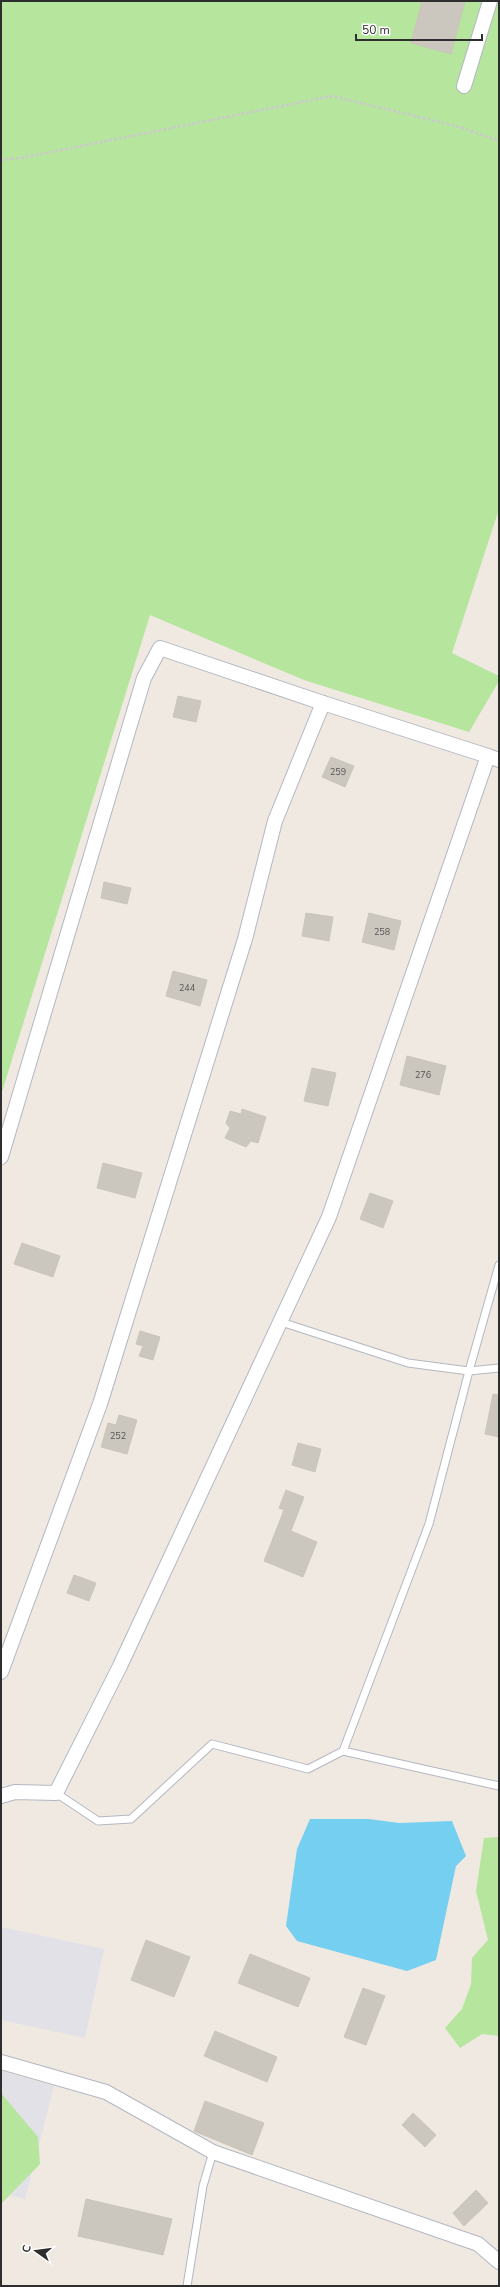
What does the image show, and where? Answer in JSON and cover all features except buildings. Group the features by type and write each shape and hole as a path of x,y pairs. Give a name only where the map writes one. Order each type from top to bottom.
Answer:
{"street":[{"path":"464,86 490,1"},
{"path":"1,1157 144,678 160,648 493,758 329,1217 120,1666 56,1793 15,1792 1,1796"},
{"path":"1,1672 100,1404 245,939 275,821 323,703"},
{"path":"1,2062 106,2092 214,2152 478,2244 499,2262"}],"lane":[{"path":"343,1751 428,1524 499,1265"},
{"path":"281,1322 408,1363 469,1371 499,1368"},
{"path":"56,1793 98,1821 131,1819 212,1744 308,1769 343,1751 499,1786"},
{"path":"187,2286 203,2186 214,2152"}],"path":[{"path":"1,160 332,96 460,126 499,141"}],"shaded area":[{"path":"1,1927 104,1949 85,2038 1,2020"},
{"path":"1,2071 54,2086 25,2199 1,2193"}],"green space":[{"path":"1,1 499,1 499,509 452,653 499,676 499,681 469,732 304,680 150,615 1,1095"},
{"path":"499,1837 499,2036 482,2034 460,2048 445,2028 462,2009 471,1984 472,1958 488,1940 476,1891 484,1838"},
{"path":"1,2093 38,2137 40,2164 1,2204"}],"water":[{"path":"310,1819 369,1819 399,1823 452,1821 466,1856 456,1866 436,1960 407,1971 297,1941 286,1926 297,1849"}]}
